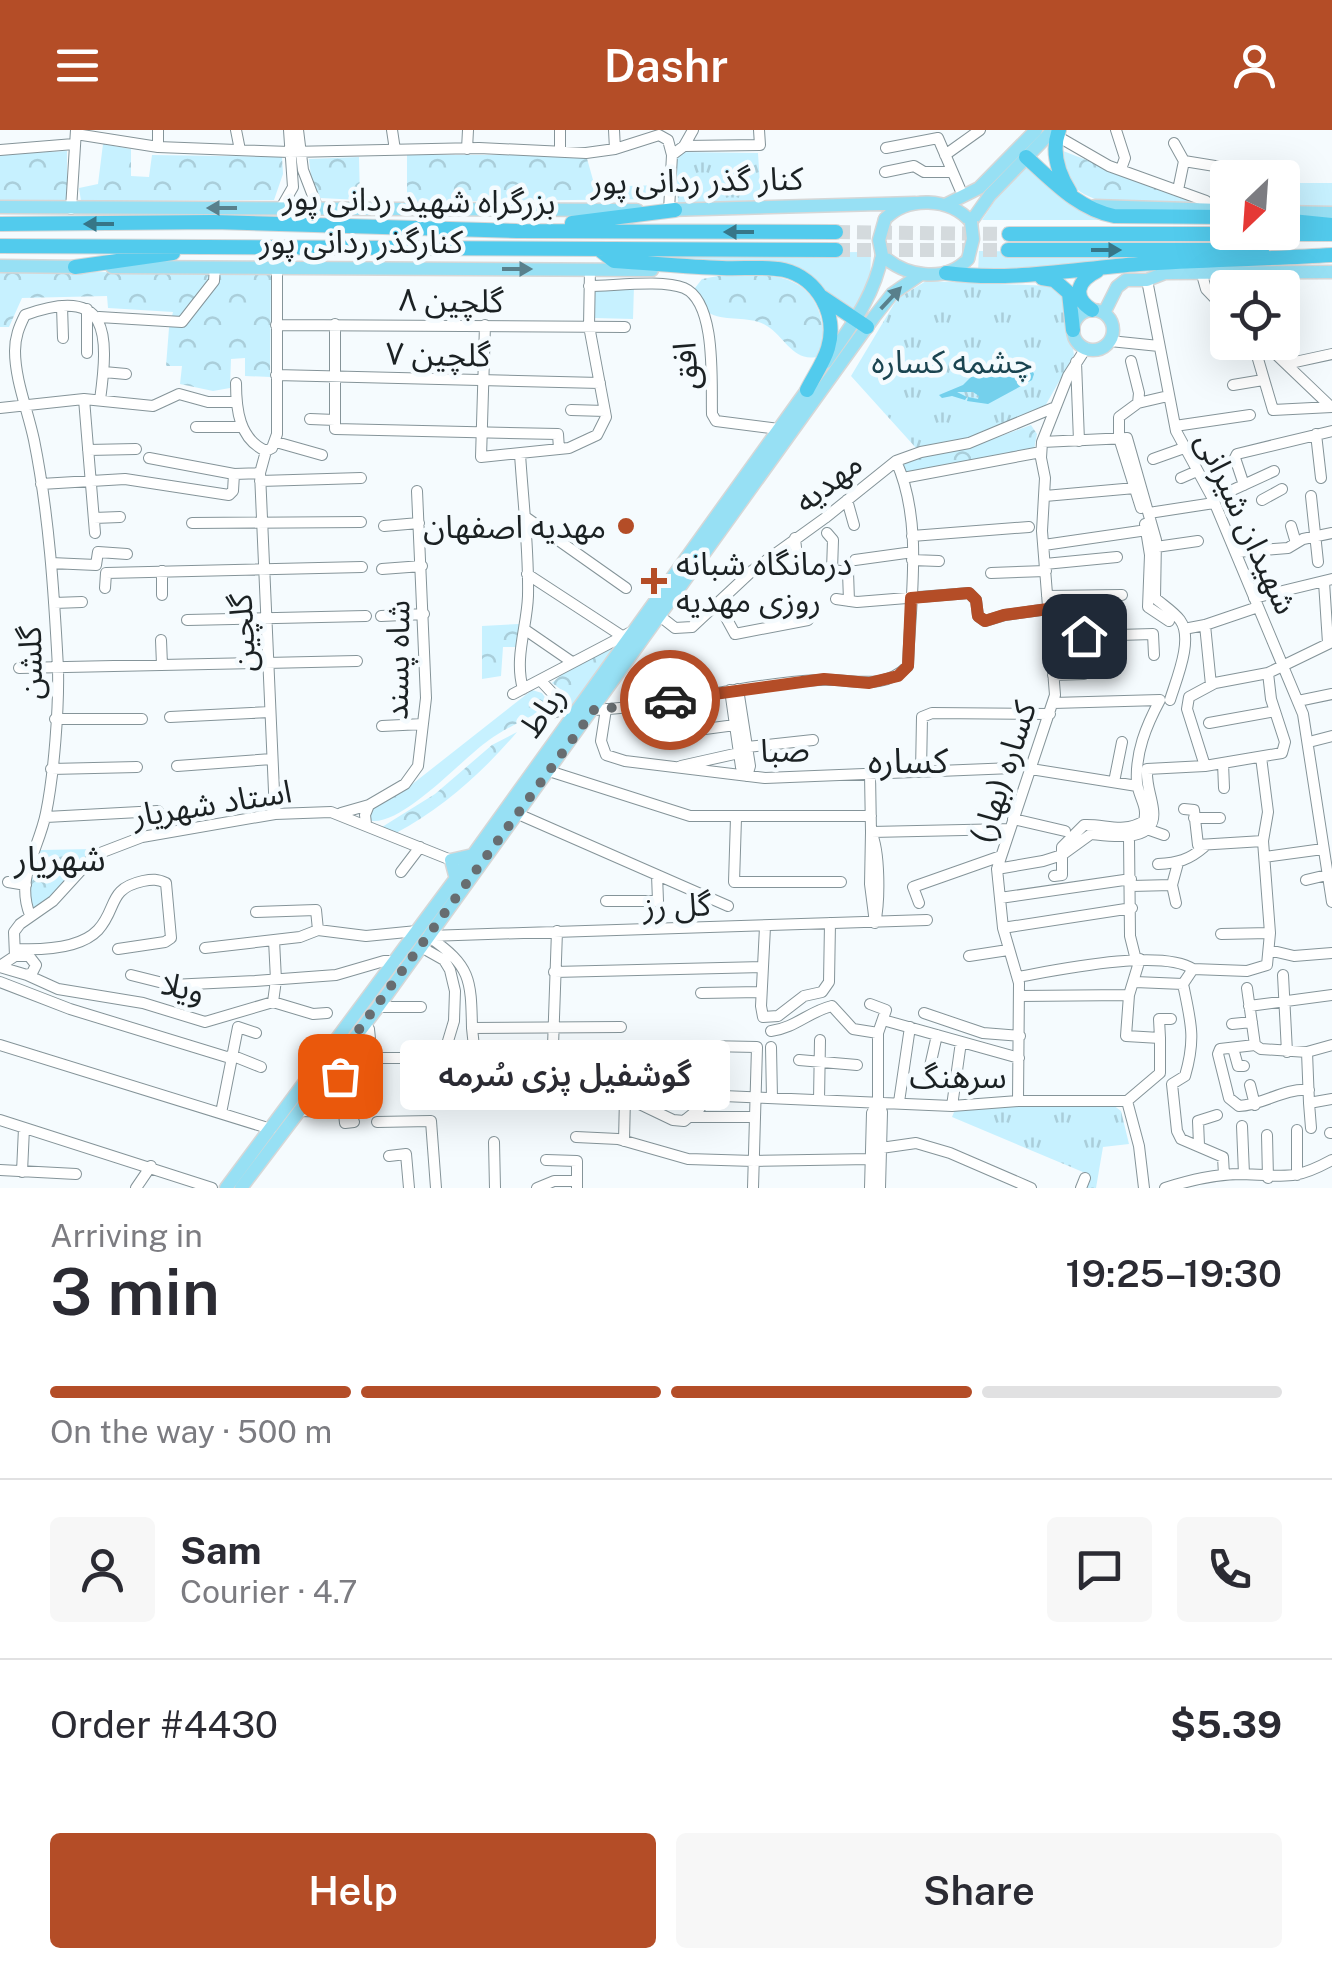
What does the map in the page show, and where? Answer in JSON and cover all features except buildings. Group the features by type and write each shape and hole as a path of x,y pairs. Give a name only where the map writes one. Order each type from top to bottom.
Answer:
{"highway":[{"path":"1056,132 1055,156 1076,199"},
{"path":"1021,153 1099,213 1210,214"},
{"path":"518,231 672,210"},
{"name":"بزرگراه شهید ردانی پور","path":"0,224 214,222 518,231 836,232"},
{"path":"1300,222 1332,225"},
{"path":"1010,234 1332,234"},
{"name":"بزرگراه شهید ردانی پور","path":"0,246 836,250"},
{"path":"75,267 227,246"},
{"path":"600,250 614,261 786,270 804,278 822,297 861,324"},
{"path":"1008,250 1332,253"},
{"path":"946,273 984,278 1031,276 1108,267 1332,253"},
{"path":"1098,312 1080,301 1078,290 1088,276 1108,267"},
{"path":"1031,276 1054,280 1069,293 1073,330"},
{"path":"808,390 828,349 828,314 822,297"}],"main road":[{"path":"970,222 1036,130"},
{"path":"945,205 979,188 1021,153 1056,132"},
{"path":"915,203 945,205 964,214 970,222 973,239 968,260 946,273 920,274 899,268 882,255 879,240 885,219 915,203"},
{"name":"کنار گذر ردانی پور","path":"0,207 672,210 915,203"},
{"path":"1300,212 1332,213"},
{"name":"رباط","path":"241,1188 378,1007 628,633 727,513 861,324 882,255"},
{"name":"کنارگذر ردانی پور","path":"0,266 722,268"},
{"path":"1098,312 1113,326 1110,340 1097,349 1086,348 1077,341 1073,330 1081,314 1098,312 1126,280 1146,280 1164,272 1332,272"},
{"name":"رباط","path":"226,1188 396,962 422,938 456,879 518,814 600,710 779,429 808,390 861,324 920,274"},
{"path":"456,879 451,860 471,864"}],"street":[{"path":"158,130 158,147"},
{"path":"236,130 240,150"},
{"path":"289,130 318,209"},
{"path":"281,208 293,187 298,130"},
{"path":"392,130 394,150"},
{"path":"467,149 468,130"},
{"path":"560,130 560,151"},
{"path":"614,130 616,149"},
{"path":"672,155 684,146 693,130"},
{"path":"684,146 760,145 759,130"},
{"path":"945,154 966,135 980,130"},
{"path":"1116,130 1126,158 1121,169"},
{"path":"1056,132 1121,169 1206,201"},
{"path":"0,150 75,136 158,147 295,152 586,152 616,149 660,135 668,140 672,155 672,210"},
{"path":"71,209 75,136"},
{"path":"886,148 938,138 960,189"},
{"path":"1174,142 1184,161 1178,190"},
{"path":"1184,161 1210,165"},
{"path":"884,172 914,166 924,172 952,172"},
{"path":"25,406 8,353 25,315 62,306 87,309 99,317 182,322 214,280 214,267"},
{"path":"277,268 276,442 322,455"},
{"path":"484,325 481,457 560,449 598,436 606,411 588,326 590,269"},
{"path":"1201,271 1210,293"},
{"name":"شهیدان شیرانی","path":"1146,280 1175,426 1236,552 1298,701 1309,742 1332,902"},
{"name":"افق","path":"590,286 686,288 710,330 712,414 716,420 779,429"},
{"path":"62,306 62,338"},
{"path":"87,309 87,353"},
{"path":"99,317 104,372 100,400"},
{"path":"335,324 334,429 558,434 560,449"},
{"name":"گلچین ۸","path":"276,325 626,327"},
{"path":"1110,340 1158,346"},
{"name":"کساره (بهار)","path":"1018,1101 1020,996 1003,928 997,869 1052,708 1041,447 1053,408 1086,348"},
{"path":"1286,364 1332,354"},
{"path":"1258,360 1272,410 1332,407"},
{"path":"1282,360 1332,407"},
{"path":"1130,361 1138,403"},
{"path":"1076,362 1079,441"},
{"path":"104,372 126,374"},
{"name":"گلچین ۷","path":"276,376 600,382"},
{"path":"1233,385 1263,380"},
{"path":"236,382 242,427 251,441 266,452"},
{"path":"0,408 84,399 153,406 180,394 208,402 236,402"},
{"path":"1168,396 1138,403 1119,418 1150,554 1148,607 1169,621"},
{"path":"84,399 95,533"},
{"name":"گلشن","path":"25,406 41,484 58,668 46,817 28,862 24,900 30,915"},
{"name":"مهدیه","path":"661,617 675,628 692,627 753,570 896,461 969,443 1053,408"},
{"path":"572,410 606,411"},
{"path":"1175,426 1250,415"},
{"path":"310,418 334,420"},
{"path":"196,427 242,427"},
{"path":"1244,485 1234,458 1237,454 1332,431"},
{"path":"1316,434 1321,478"},
{"path":"903,478 1041,447 1123,438"},
{"path":"1054,876 1062,875 1062,847 1084,825 1114,830 1144,821 1146,810 1137,786 1140,749 1145,729 1179,670 1184,628 1182,621 1156,598 1156,546 1123,438"},
{"name":"گلچین","path":"275,814 260,477 266,452 276,442"},
{"path":"1153,458 1184,448"},
{"path":"88,450 136,449"},
{"path":"520,454 527,574 518,691 628,633"},
{"path":"149,458 260,477 361,478"},
{"path":"600,710 734,689 824,679 869,683 898,676 908,666 912,536 903,478 896,461"},
{"path":"1180,478 1196,470"},
{"path":"1149,513 1213,501 1274,471"},
{"path":"41,484 126,479 229,495 234,474"},
{"path":"1262,477 1272,495"},
{"path":"1045,496 1135,488"},
{"name":"شاه پسند","path":"369,806 405,784 418,766 426,698 416,491"},
{"path":"1311,496 1318,562"},
{"path":"847,500 854,525"},
{"path":"524,516 626,588"},
{"path":"94,518 120,517"},
{"path":"192,522 361,522"},
{"path":"384,526 419,524"},
{"path":"1291,526 1296,542"},
{"path":"912,536 1029,527"},
{"path":"1044,546 1146,530"},
{"path":"826,533 834,540 832,570 848,572 850,601"},
{"path":"1236,552 1288,548 1296,542 1332,533"},
{"path":"795,538 798,567"},
{"path":"1156,546 1198,542"},
{"path":"51,564 96,565 98,552 126,554"},
{"path":"855,560 912,556 938,561"},
{"path":"991,573 1118,557"},
{"path":"382,569 422,566"},
{"path":"105,588 106,573 362,567"},
{"path":"162,572 162,595"},
{"path":"527,574 628,633"},
{"path":"1184,628 1206,625 1286,588 1328,580 1330,642 1268,673 1212,685 1188,698 1205,766"},
{"path":"836,600 969,593 976,600 978,616 985,621 1048,609"},
{"path":"1047,596 1122,595"},
{"path":"54,603 82,602"},
{"path":"718,603 735,634 808,620"},
{"path":"381,616 424,614"},
{"path":"187,620 366,616"},
{"path":"1206,625 1212,685"},
{"path":"524,630 572,662"},
{"path":"1049,637 1153,634 1154,655"},
{"path":"157,666 161,640"},
{"path":"19,668 358,661"},
{"path":"997,869 1062,855 1090,834 1128,838 1148,829 1153,808 1146,784 1148,769 1205,766 1282,753 1285,742 1268,673"},
{"path":"1053,675 1084,674"},
{"path":"540,680 555,696 552,713 562,710 574,715"},
{"path":"734,689 735,725 750,766 747,776"},
{"path":"734,689 743,750"},
{"path":"1298,701 1332,694"},
{"path":"921,772 922,717 932,714 1165,700"},
{"name":"صبا","path":"600,710 606,756 624,762 747,776 1013,768"},
{"path":"1209,723 1276,711"},
{"path":"170,718 270,712"},
{"path":"55,719 142,719"},
{"path":"382,726 423,724"},
{"path":"675,733 735,725"},
{"path":"1309,742 1332,736"},
{"path":"674,768 743,750 813,740"},
{"path":"1114,782 1122,742"},
{"path":"1018,977 1138,959 1247,971 1267,964 1270,934 1263,842 1268,812 1262,757"},
{"path":"178,766 272,759"},
{"path":"1223,763 1224,788"},
{"path":"50,769 137,768"},
{"path":"1031,769 1137,786"},
{"path":"549,771 690,816 871,816"},
{"path":"870,774 876,922"},
{"path":"1315,803 1332,803"},
{"path":"340,813 369,806"},
{"path":"366,824 369,806"},
{"path":"1184,809 1194,810 1195,839 1204,847"},
{"path":"46,817 158,811"},
{"name":"استاد شهریار","path":"14,932 30,915 53,901 96,855 112,846 142,837 275,814 340,813 451,860"},
{"path":"518,814 728,906"},
{"path":"736,818 734,882 840,882"},
{"path":"1194,818 1220,818"},
{"path":"871,832 1011,824 1065,831"},
{"path":"1148,829 1164,835"},
{"path":"1128,838 1130,936 1138,959 1129,994 1126,1036 1160,1038"},
{"path":"1158,864 1192,858 1204,847 1263,842"},
{"path":"401,872 420,847"},
{"path":"1265,857 1323,849"},
{"path":"919,904 912,887 918,883 956,874 1001,856"},
{"path":"1176,903 1172,885 1178,863"},
{"path":"1306,880 1328,865"},
{"path":"606,901 658,901 657,875"},
{"path":"0,967 15,953 56,947 98,930 126,885 156,878 166,883 171,938 166,942 118,948"},
{"path":"8,882 26,885"},
{"path":"1000,898 1131,882 1172,885"},
{"path":"1003,928 1132,908"},
{"path":"204,948 274,940 318,930 316,910 256,912"},
{"name":"گل رز","path":"318,930 422,938 928,920"},
{"path":"765,927 763,1017 778,1016 804,996 822,992 828,982 830,923"},
{"path":"552,1076 557,931"},
{"path":"0,933 14,932 15,953"},
{"path":"1221,934 1270,934"},
{"path":"422,938 454,954 465,972 470,988 474,1047 494,1066 515,1074 618,1076"},
{"path":"422,938 450,970 455,991 454,1021 448,1041 453,1054 497,1090 625,1097 673,1120 684,1121 700,1108 700,1060 706,1046 757,1047 753,1188"},
{"path":"273,1002 274,940"},
{"path":"970,956 1008,950"},
{"path":"1269,950 1294,956 1332,952"},
{"path":"15,953 34,959 34,970 26,975"},
{"path":"131,974 171,985 336,976 384,961 396,962"},
{"name":"ویلا","path":"0,967 58,988 143,1004 204,1022 273,1002 313,1014 327,1013"},
{"path":"554,972 763,967"},
{"path":"1190,967 1184,984 1194,1034 1185,1076 1172,1084 1178,1132 1181,1138 1223,1157 1224,1175"},
{"path":"1283,975 1288,1052"},
{"path":"0,982 70,1010 261,1068"},
{"path":"1134,982 1184,984"},
{"path":"1247,988 1255,1045 1260,1050 1307,1052 1332,1045"},
{"path":"701,993 761,992"},
{"path":"1020,996 1129,994"},
{"path":"1249,1006 1332,995"},
{"path":"870,1004 910,1027 1019,1058"},
{"path":"772,1031 790,1028 832,1006 853,1029 878,1033"},
{"path":"378,1007 421,1008"},
{"path":"924,1013 983,1033 1020,1036"},
{"path":"880,1188 878,1033 884,1015"},
{"path":"1160,1073 1159,1019 1172,1019"},
{"path":"1232,1024 1252,1022"},
{"path":"365,1023 372,1058 428,1058"},
{"path":"220,1112 238,1027 256,1032"},
{"path":"472,1028 621,1027"},
{"path":"898,1102 910,1027"},
{"path":"928,1075 937,1036"},
{"path":"820,1040 820,1100"},
{"path":"952,1106 960,1042"},
{"path":"0,1045 270,1130"},
{"path":"1255,1045 1220,1050 1228,1098 1240,1106 1255,1105 1270,1095 1310,1090"},
{"path":"771,1047 772,1098"},
{"path":"1233,1048 1238,1066 1244,1066"},
{"path":"1307,1052 1311,1128"},
{"path":"453,1054 444,1088 472,1096"},
{"path":"338,1058 345,1123 354,1122"},
{"path":"799,1060 857,1065"},
{"path":"1160,1073 1181,1078"},
{"path":"1144,1188 1139,1146 1127,1100 1160,1073"},
{"path":"340,1076 360,1077"},
{"path":"1250,1085 1255,1105"},
{"path":"1211,1090 1226,1087"},
{"name":"سرهنگ","path":"700,1095 952,1106 1127,1100"},
{"path":"624,1140 625,1097"},
{"path":"1309,1104 1332,1099"},
{"path":"870,1188 872,1112 878,1102"},
{"path":"299,1111 335,1112"},
{"path":"1200,1145 1198,1120 1217,1115"},
{"path":"692,1117 755,1116"},
{"path":"0,1120 212,1188"},
{"path":"377,1122 431,1120 436,1188"},
{"path":"1242,1126 1244,1174"},
{"path":"22,1172 24,1128"},
{"path":"1298,1130 1298,1176"},
{"path":"1266,1181 1267,1135"},
{"path":"576,1137 624,1140 688,1159 871,1159"},
{"path":"494,1142 495,1188"},
{"path":"881,1148 916,1144 950,1152 1031,1188"},
{"path":"389,1156 406,1154 409,1188"},
{"path":"536,1188 554,1181 577,1184 576,1161 546,1160"},
{"path":"1165,1188 1224,1175 1244,1174 1266,1181 1298,1176 1332,1160"},
{"path":"136,1188 151,1166"},
{"path":"0,1170 76,1174"}],"green space":[{"path":"103,144 131,149 131,176 149,177 152,155 282,157 283,174 274,200 81,201 79,188 98,184"},
{"path":"1058,149 1208,207 1136,206 1099,200 1073,185"},
{"path":"67,151 67,205 0,203 0,154"},
{"path":"676,152 758,153 761,200 678,204"},
{"path":"407,155 586,155 595,187 660,185 659,199 407,202"},
{"path":"359,157 360,200 320,198 309,159"},
{"path":"1026,164 1122,220 982,220 1003,188"},
{"path":"1300,183 1332,183 1332,208 1300,208"},
{"path":"979,251 1261,254 978,272"},
{"path":"871,252 870,282 854,312 806,275 650,259 651,253"},
{"path":"0,271 271,274 270,377 245,376 245,358 231,359 230,388 213,391 180,384 182,366 166,366 173,312 108,308 107,296 22,298 9,327 0,327"},
{"path":"776,277 801,286 820,315 820,356 811,358 797,353 760,323 718,316 704,309 695,288 702,279"},
{"name":"چشمه کساره","path":"926,281 1052,286 1065,299 1074,355 1044,408 971,439 916,448 851,376 897,299"},
{"path":"595,285 634,286 633,319 594,318"},
{"path":"1031,425 1037,434 1034,450 906,472 903,464 967,448"},
{"path":"519,624 517,647 503,647 501,676 482,679 482,626"},
{"path":"620,641 572,710 562,707 567,694 552,683 570,667"},
{"path":"532,690 542,693 549,703 545,709 489,740 416,802 385,819 372,821 368,815 375,805 401,793"},
{"path":"517,732 476,775 430,813 396,833 382,827 435,794 492,745"},
{"path":"93,849 52,896 34,909 29,887 40,850"},
{"path":"1113,1105 1121,1111 1129,1144 1103,1147 1096,1188 1085,1188 1090,1175 952,1117 956,1107"}],"water":[{"path":"1027,360 1034,374 1032,380 988,404 967,401 968,397 978,399 973,392 957,392 967,397 965,400 939,395 963,385 971,377"}],"tunnel":[{"path":"836,232 1009,234"},
{"path":"836,250 1008,250"}],"way so far":[{"path":"340,1076 338,1058 594,710 670,700"}],"place":[{"name":"مهدیه اصفهان","path":"626,526"},
{"name":"درمانگاه شبانه روزی مهدیه","path":"654,581"},
{"name":"گوشفیل پزی سُرمه","path":"340,1076"}],"district":[{"name":"کساره","path":"908,760"},
{"name":"شهریار","path":"60,858"}],"route":[{"path":"670,700 824,679 869,683 898,676 908,666 911,598 969,593 976,600 978,616 985,621 1048,609 1049,637 1084,636"}]}
